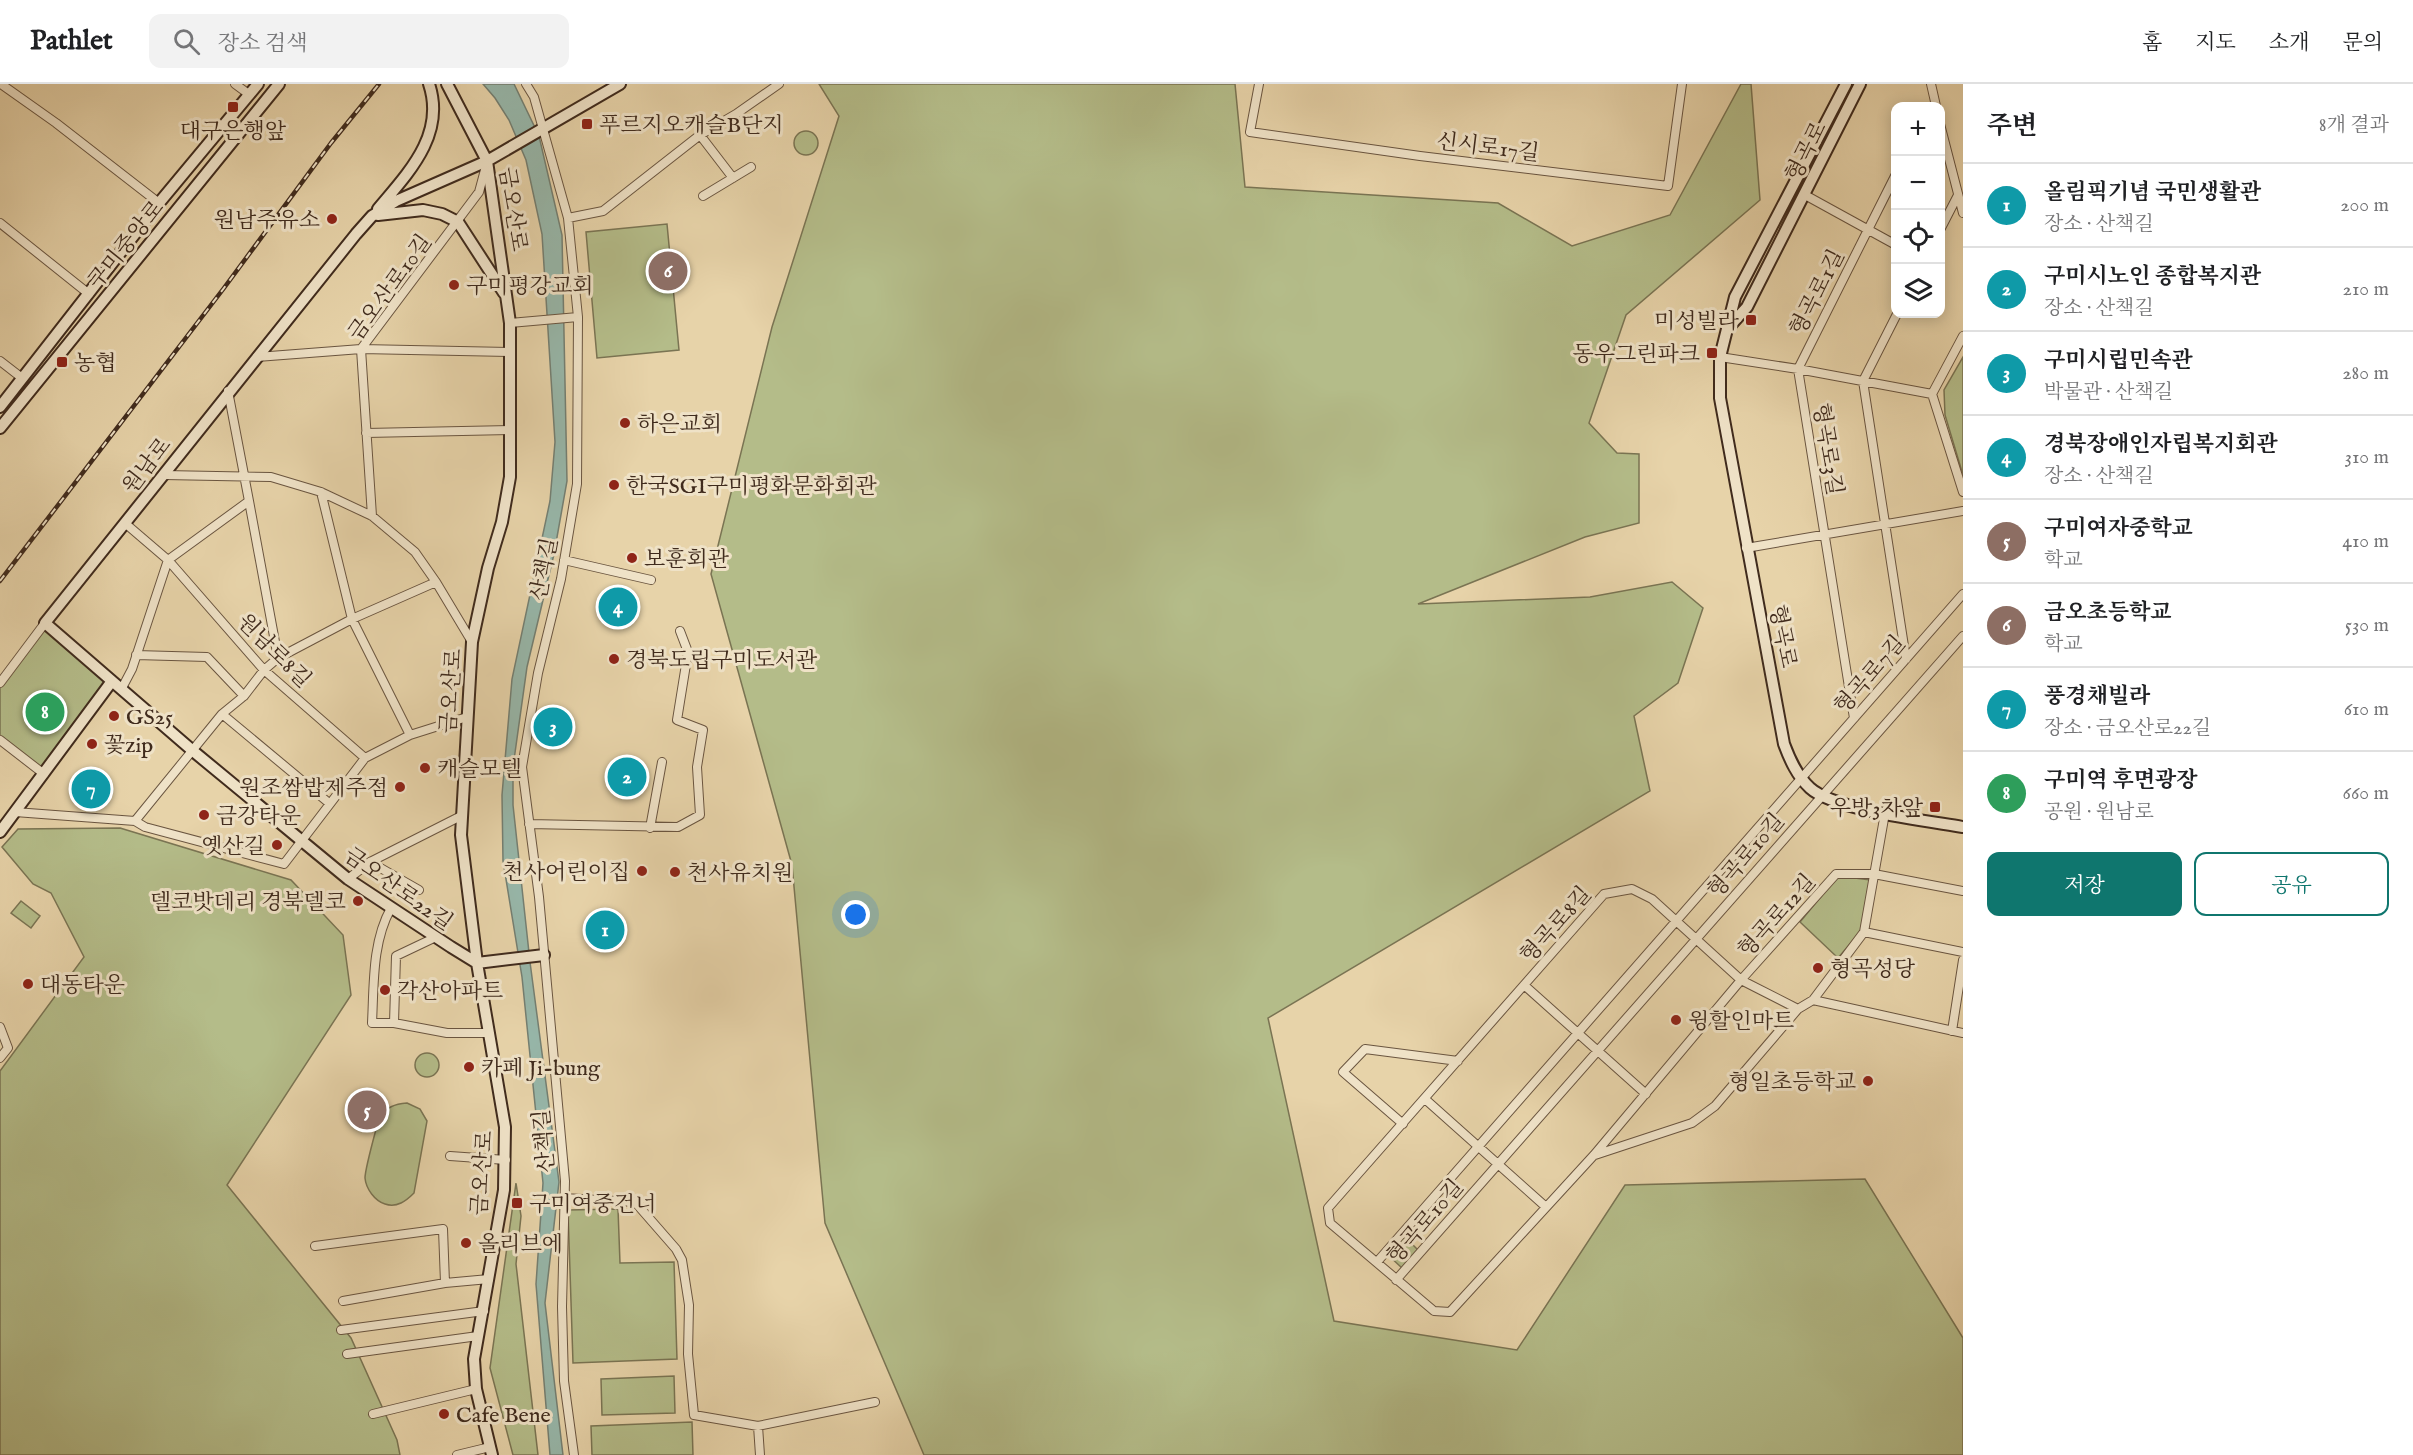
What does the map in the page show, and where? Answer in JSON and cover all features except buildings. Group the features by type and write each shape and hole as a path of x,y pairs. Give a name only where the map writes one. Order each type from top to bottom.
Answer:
{"street":[{"path":"1,84 56,123 159,203"},
{"path":"235,84 250,95"},
{"name":"구미중앙로","path":"0,407 159,203 258,84"},
{"name":"구미중앙로","path":"0,428 279,84"},
{"path":"372,216 411,169 426,144 431,128 432,113 429,84"},
{"name":"금오산로","path":"447,84 487,161 510,323 510,430 507,495 472,642 461,816 461,835 477,963 505,1128 506,1160 504,1190 474,1359 477,1389 491,1451 457,1455"},
{"name":"산책길","path":"526,84 534,97 544,128 568,218 578,317 577,484 564,560 538,673 522,766 544,955 565,1181 562,1307 564,1381 574,1455"},
{"name":"원남로","path":"45,623 126,524 228,391 372,216 396,201 487,161 620,84"},
{"path":"568,218 603,212 700,135 736,114 779,84"},
{"name":"신시로17길","path":"1259,84 1250,132 1420,156 1668,186 1682,84"},
{"name":"형곡로","path":"1846,84 1735,297 1720,357 1720,398 1784,744 1792,765 1801,778 1821,796 1842,804 1963,827"},
{"name":"형곡로","path":"1728,327 1747,307 1860,84"},
{"path":"1931,84 1935,102"},
{"path":"700,135 734,178"},
{"path":"1945,141 1963,213"},
{"name":"금오산로10길","path":"372,516 361,349 479,192 487,161"},
{"path":"703,196 751,167"},
{"path":"1867,231 1891,184"},
{"name":"형곡로1길","path":"1805,195 1891,243"},
{"path":"1945,222 1958,195"},
{"path":"372,216 423,210 442,214 458,222 507,297"},
{"path":"0,223 89,294"},
{"name":"형곡로1길","path":"1798,369 1867,231"},
{"path":"510,323 578,317"},
{"path":"1863,381 1896,318"},
{"path":"1963,336 1932,394 1963,492"},
{"path":"257,357 361,349 509,352"},
{"name":"형곡로3길","path":"1720,357 1932,394"},
{"path":"0,361 22,378"},
{"name":"형곡로3길","path":"1798,369 1854,718"},
{"name":"형곡로3길","path":"1863,381 1906,659"},
{"path":"228,391 278,658"},
{"path":"366,433 510,430"},
{"path":"164,475 271,477 321,492 372,516 415,552 472,642"},
{"path":"321,492 352,619 410,735"},
{"path":"122,688 132,669 168,560 249,501"},
{"path":"1746,548 1963,512"},
{"name":"원남로8길","path":"126,524 168,560 264,670 365,758"},
{"path":"564,560 651,580"},
{"path":"135,821 222,714 244,696 264,670 278,658 352,619 436,582"},
{"name":"형곡로7길","path":"1801,778 1963,594"},
{"path":"0,683 45,623 112,681 0,832"},
{"path":"529,824 678,827 700,815 697,767 703,730 677,720 688,652 680,631"},
{"name":"형곡로10길","path":"1741,980 1594,1155 1450,1312 1434,1311 1396,1280 1963,636"},
{"path":"136,655 207,657 244,696"},
{"name":"금오산로22길","path":"112,681 348,879 477,963"},
{"path":"222,714 329,803"},
{"path":"15,812 135,821 146,827 284,864 365,758 410,735 467,717"},
{"path":"0,740 44,774"},
{"path":"650,828 662,762"},
{"path":"1377,1262 1801,778"},
{"path":"1594,1155 1692,1123 1715,1106 1798,1009 1813,1000 1864,932 1885,813"},
{"path":"348,879 370,862 461,816"},
{"path":"370,862 419,890"},
{"name":"형곡로12길","path":"1741,980 1836,874 1874,874 1963,891"},
{"name":"형곡로8길","path":"1396,1280 1330,1223 1328,1208 1604,894 1632,889 1652,899 1697,938"},
{"path":"391,908 382,924 377,948 372,1023 394,1023 447,1032 489,1033"},
{"path":"1864,932 1963,952"},
{"path":"394,1023 396,956 436,937"},
{"path":"1697,938 1741,980 1798,1009"},
{"path":"477,963 544,955"},
{"path":"1952,1031 1963,960"},
{"name":"형곡로8길","path":"1524,985 1598,1051"},
{"path":"1813,1000 1963,1033"},
{"path":"0,1027 8,1048 0,1058"},
{"path":"1403,1124 1343,1072 1365,1049 1458,1061"},
{"path":"1598,1051 1646,1094"},
{"path":"1425,1099 1546,1207"},
{"path":"450,1156 506,1160"},
{"path":"564,1198 636,1202 676,1249 682,1260 689,1305 688,1354 694,1415 758,1426 875,1402"},
{"path":"315,1246 443,1230 445,1284"},
{"path":"343,1301 489,1279"},
{"path":"341,1330 484,1311"},
{"path":"347,1353 478,1336"},
{"path":"373,1414 477,1389"},
{"path":"758,1426 760,1455"}],"green space":[{"path":"819,84 1235,84 1245,187 1498,203 1572,246 1670,215 1741,84 1751,84 1760,200 1626,315 1589,423 1617,453 1639,454 1639,523 1585,537 1418,604 1590,597 1672,582 1703,608 1678,683 1634,716 1650,791 1268,1018 1334,1321 1517,1350 1625,1185 1865,1179 1963,1338 1963,1455 924,1455 825,1223 792,865 711,574 772,327 839,116"},
{"path":"806,131 815,134 818,143 815,152 806,155 797,152 794,143 797,134"},
{"path":"667,224 679,350 597,358 586,232"},
{"path":"1963,357 1963,475 1945,415 1944,390"},
{"path":"45,623 112,681 44,774 0,740 0,683"},
{"path":"120,828 291,880 343,935 351,995 227,1185 351,1338 397,1440 400,1455 0,1455 0,1071 84,957 51,893 33,884 2,847 18,829"},
{"path":"1838,876 1871,880 1861,931 1838,958 1800,922"},
{"path":"21,901 40,916 31,928 11,913"},
{"path":"427,1053 436,1056 439,1065 436,1074 427,1077 418,1074 415,1065 418,1056"},
{"path":"407,1103 420,1109 427,1121 414,1193 401,1203 389,1205 381,1202 372,1194 367,1186 365,1173 379,1118 391,1107"},
{"path":"516,1183 521,1216 516,1264 538,1455 513,1455 490,1368"},
{"path":"618,1209 620,1263 674,1262 677,1359 573,1363 568,1210"},
{"path":"1402,1234 1419,1251 1403,1269 1387,1254"},
{"path":"674,1376 675,1413 602,1415 601,1379"},
{"path":"692,1422 693,1455 592,1455 591,1426"}],"shaded area":[{"path":"483,84 514,84 539,136 562,235 567,481 554,554 527,667 513,767 513,805 530,962 559,1182 545,1303 563,1455 550,1455 536,1284 543,1183 522,977 503,861 502,795 512,679 550,501 555,442 542,234 526,160 509,120"}],"railway":[{"path":"0,581 224,288 331,143 379,84"}],"place":[{"name":"대구은행앞","path":"233,107"},
{"name":"푸르지오캐슬B단지","path":"587,124"},
{"name":"원남주유소","path":"332,219"},
{"name":"금오초등학교","path":"668,271"},
{"name":"구미평강교회","path":"454,285"},
{"name":"미성빌라","path":"1751,320"},
{"name":"동우그린파크","path":"1712,353"},
{"name":"농협","path":"62,362"},
{"name":"하은교회","path":"625,423"},
{"name":"한국SGI구미평화문화회관","path":"614,485"},
{"name":"보훈회관","path":"632,558"},
{"name":"경북장애인자립복지회관","path":"618,607"},
{"name":"경북도립구미도서관","path":"614,659"},
{"name":"구미역 후면광장","path":"45,712"},
{"name":"GS25","path":"114,716"},
{"name":"구미시립민속관","path":"553,727"},
{"name":"꽃zip","path":"92,744"},
{"name":"캐슬모텔","path":"425,768"},
{"name":"구미시노인 종합복지관","path":"627,777"},
{"name":"원조쌈밥제주점","path":"400,787"},
{"name":"풍경채빌라","path":"91,789"},
{"name":"우방3차앞","path":"1935,807"},
{"name":"금강타운","path":"204,815"},
{"name":"옛산길","path":"277,845"},
{"name":"천사어린이집","path":"642,871"},
{"name":"천사유치원","path":"675,872"},
{"name":"델코밧데리 경북델코","path":"358,901"},
{"name":"올림픽기념 국민생활관","path":"605,930"},
{"name":"형곡성당","path":"1818,968"},
{"name":"대동타운","path":"28,984"},
{"name":"각산아파트","path":"385,990"},
{"name":"윙할인마트","path":"1676,1020"},
{"name":"카페 Ji-bung","path":"469,1067"},
{"name":"형일초등학교","path":"1868,1081"},
{"name":"구미여자중학교","path":"367,1110"},
{"name":"구미여중건너","path":"517,1203"},
{"name":"올리브에","path":"466,1243"},
{"name":"Cafe Bene","path":"444,1414"}]}
